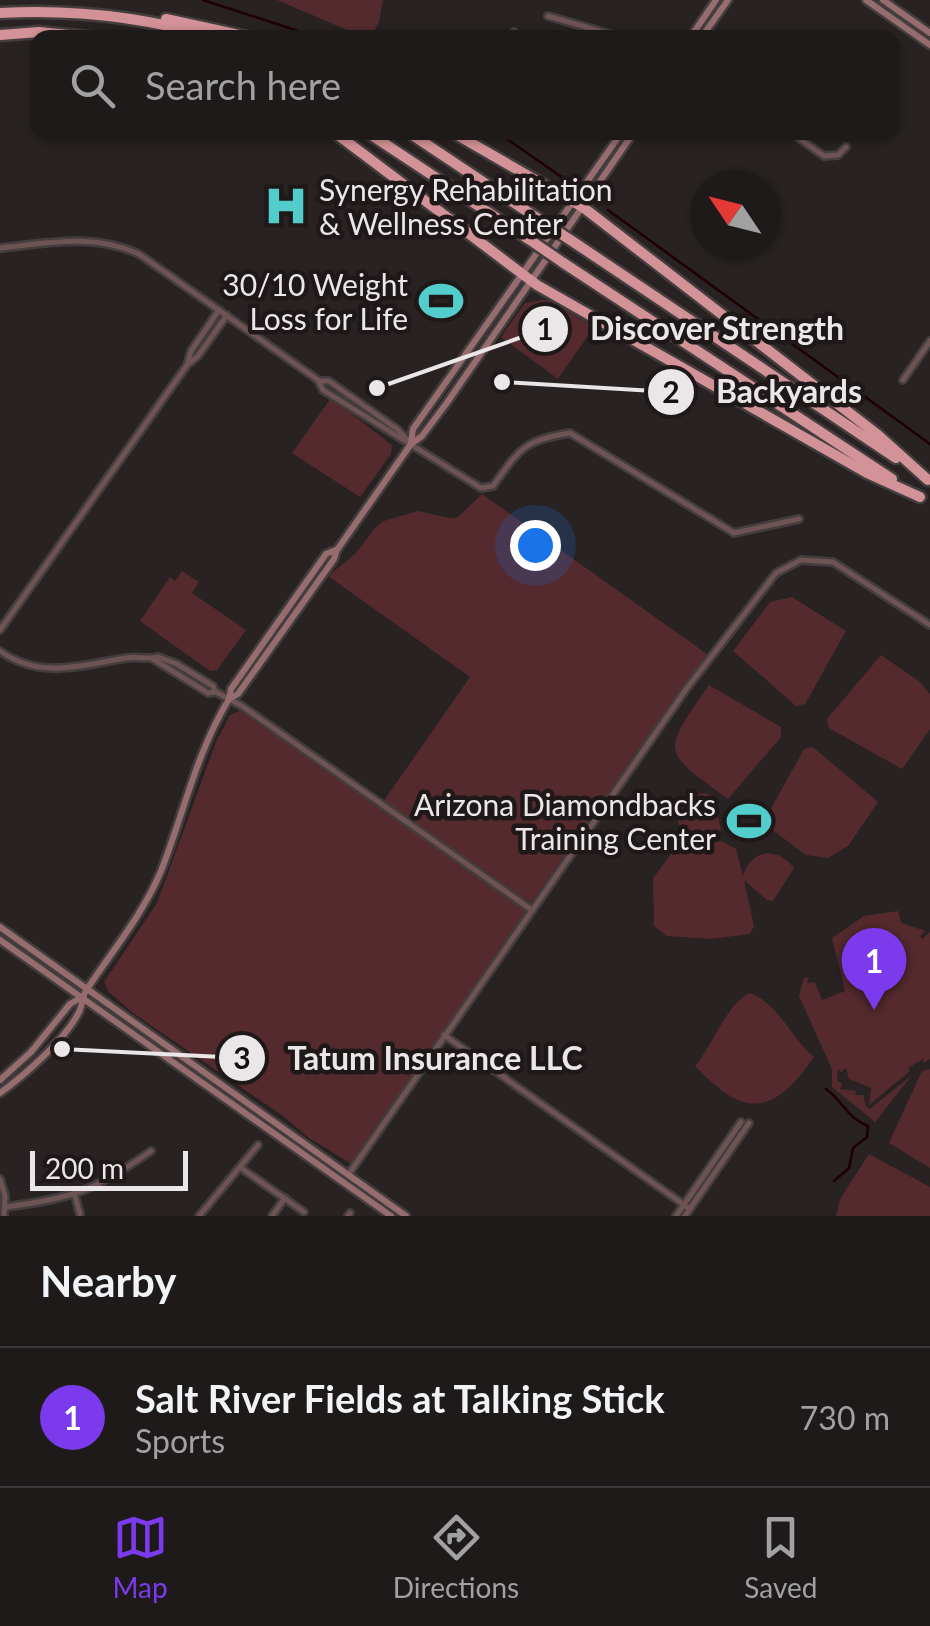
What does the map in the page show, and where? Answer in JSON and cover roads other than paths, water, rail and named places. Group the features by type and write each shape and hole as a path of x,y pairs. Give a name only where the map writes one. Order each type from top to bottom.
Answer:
{"highway":[{"path":"0,13 100,15 191,22 222,30"},
{"path":"100,15 185,30"},
{"path":"0,36 30,33"},
{"path":"345,140 526,278 867,473 925,501"},
{"path":"379,140 925,501"},
{"path":"420,140 929,480"},
{"path":"466,140 584,208 929,480"}],"main road":[{"path":"695,30 716,0"},
{"path":"707,30 728,0"},
{"path":"866,0 930,44"},
{"path":"884,0 930,33"},
{"path":"0,1093 40,1058 65,1029 80,1009 87,989 138,917 153,888 206,743 229,699 238,694 281,635 411,444 434,421 573,201 616,140"},
{"path":"411,444 413,429 526,278 584,208 629,140"},
{"path":"0,927 406,1216"},
{"path":"0,940 392,1216"},
{"path":"0,1080 32,1051 70,1004 82,997"}],"street":[{"path":"548,16 596,30"},
{"path":"801,140 824,156 838,155 846,147"},
{"path":"0,248 78,240 118,246 148,260 320,382 329,381 398,429 411,444 486,489 495,484 518,450 570,433 734,532 799,519"},
{"path":"0,630 187,365 198,356 223,313"},
{"path":"903,380 930,341"},
{"path":"348,1175 687,688 772,578 786,565 808,558 826,560 846,568 930,624"},
{"path":"0,652 43,670 133,657 153,660 208,693 216,692 229,699 532,910"},
{"path":"444,1036 687,1207"},
{"path":"685,1216 740,1122"},
{"path":"676,1216 687,1207 749,1123"},
{"path":"200,1216 258,1145"},
{"path":"5,1207 74,1196 111,1179 151,1151"},
{"path":"242,1168 304,1212"},
{"path":"0,1179 4,1216"},
{"path":"74,1196 80,1214"},
{"path":"272,1216 285,1198"}],"waterway":[{"path":"203,0 295,30"},
{"path":"508,140 563,178"},
{"path":"608,210 930,444"},
{"path":"826,1089 855,1119 868,1126 867,1137 853,1148 849,1168 834,1181"}],"place":[{"name":"Synergy Rehabilitation & Wellness Center","path":"286,206"},
{"name":"30/10 Weight Loss for Life","path":"441,301"},
{"name":"Backyards","path":"502,382"},
{"name":"Discover Strength","path":"377,388"},
{"name":"Arizona Diamondbacks Training Center","path":"749,821"},
{"name":"Salt River Fields at Talking Stick","path":"874,1010"},
{"name":"Tatum Insurance LLC","path":"62,1049"}]}
